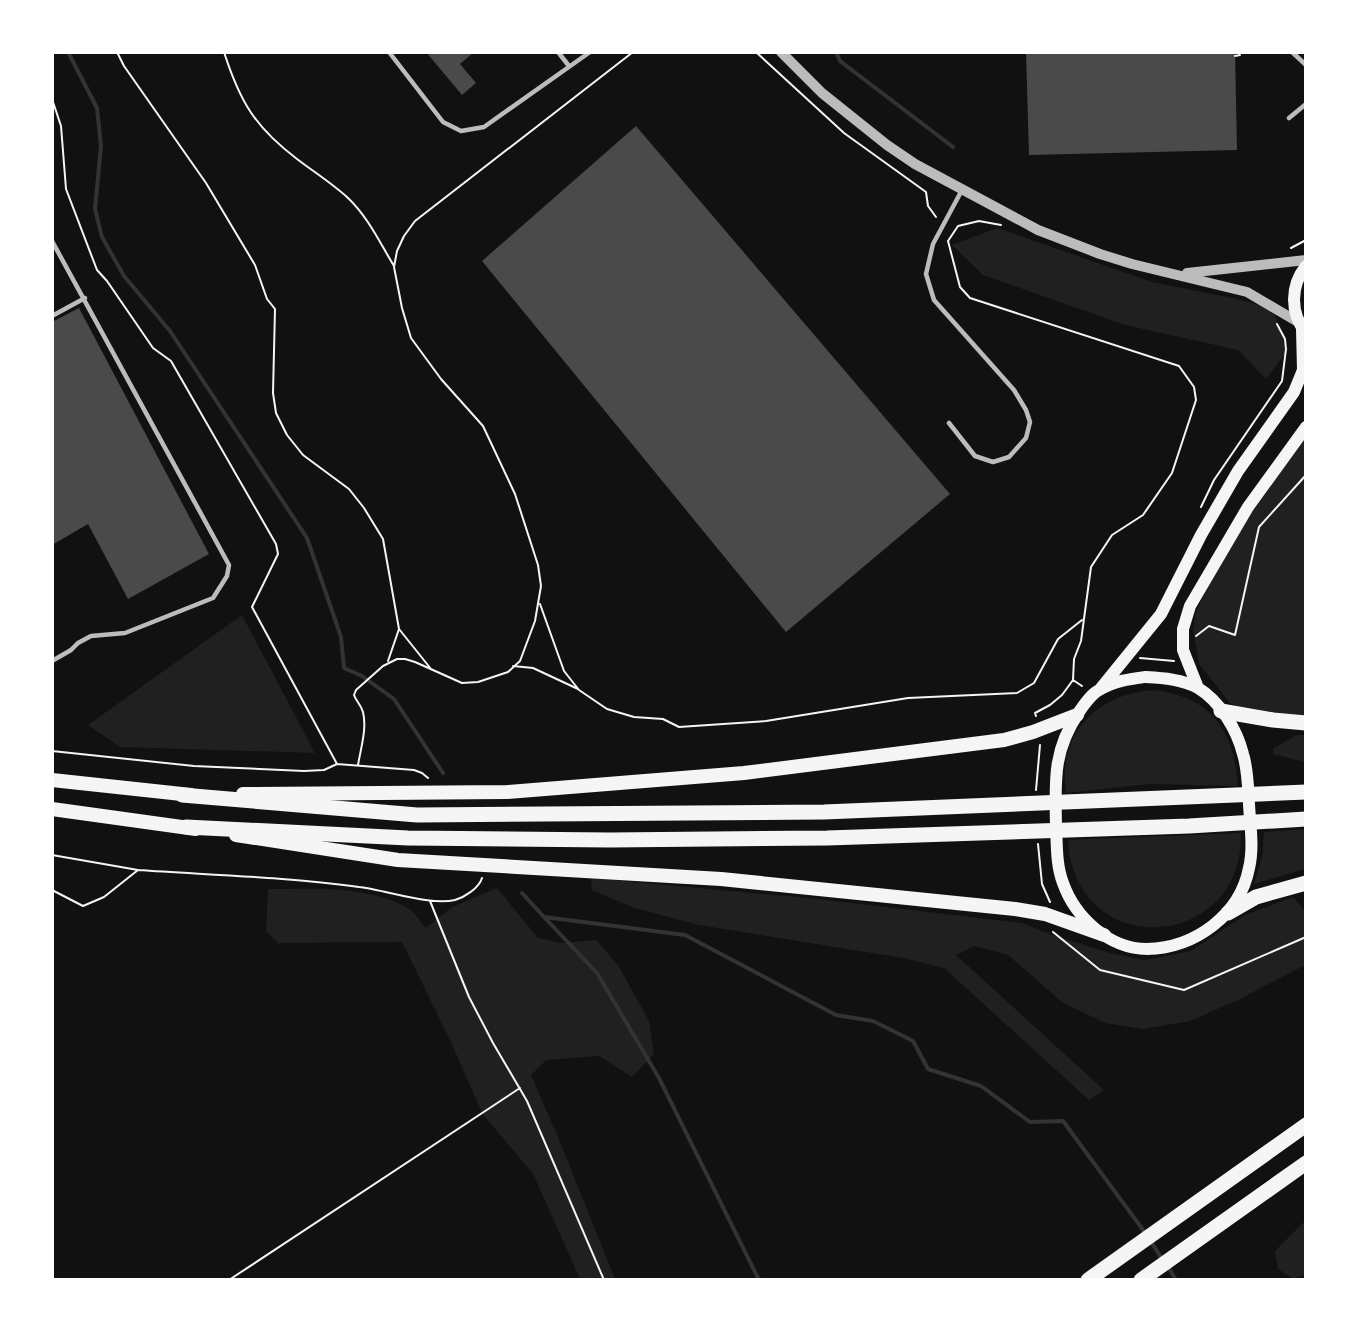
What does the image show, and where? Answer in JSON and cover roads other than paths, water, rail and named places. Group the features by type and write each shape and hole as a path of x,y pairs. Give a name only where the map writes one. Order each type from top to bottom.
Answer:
{"highway":[{"path":"1221,711 1305,723"},
{"path":"182,795 507,792 744,773 1004,740 1039,730 1077,715"},
{"path":"52,780 182,795 417,816 824,812 1305,792"},
{"path":"52,809 398,860 721,879 1015,909 1045,914 1104,935"},
{"path":"186,827 408,838 610,840 826,838 1166,827 1305,819"},
{"path":"1228,913 1256,897 1305,883"},
{"path":"1088,1280 1305,1125"},
{"path":"1141,1280 1305,1163"}],"main road":[{"path":"1305,266 1294,291 1294,306 1302,328 1304,361 1300,382 1250,453 1217,507 1161,614 1077,715 1065,734 1060,748 1055,784 1058,869 1068,895 1088,923 1104,935 1131,948 1161,948 1197,936 1228,913 1246,879 1251,857 1251,838 1244,755 1230,722 1198,688 1183,650 1183,629 1199,587 1248,507 1305,427"},
{"path":"1100,689 1118,682 1145,677 1169,679 1198,688"}],"street":[{"path":"781,52 822,93 857,122 915,164 962,190 1060,239 1132,264 1247,292 1302,328"},
{"path":"1178,274 1305,260"}],"lane":[{"path":"389,52 442,122 460,131 484,126 590,52"},
{"path":"558,52 569,66"},
{"path":"1292,52 1305,65"},
{"path":"1289,118 1305,104"},
{"path":"949,423 975,456 993,462 1009,457 1015,451 1026,438 1030,422 1014,390 934,300 926,274 933,243 962,190"},
{"path":"52,241 229,565 227,576 213,598 125,633 91,636 52,661"},
{"path":"52,316 85,298"}],"waterway":[{"path":"68,52 97,108 101,146 95,209 102,237 124,276 170,331 307,538 341,637 344,668 362,676 394,699 443,773"},
{"path":"836,52 840,61 953,147"},
{"path":"522,893 544,917 685,935 836,1015 873,1021 913,1041 928,1069 981,1086 1030,1122 1063,1121 1146,1234"},
{"path":"545,918 597,973 659,1078 759,1280"},
{"path":"1150,1240 1162,1259"},
{"path":"1167,1265 1176,1280"}]}
